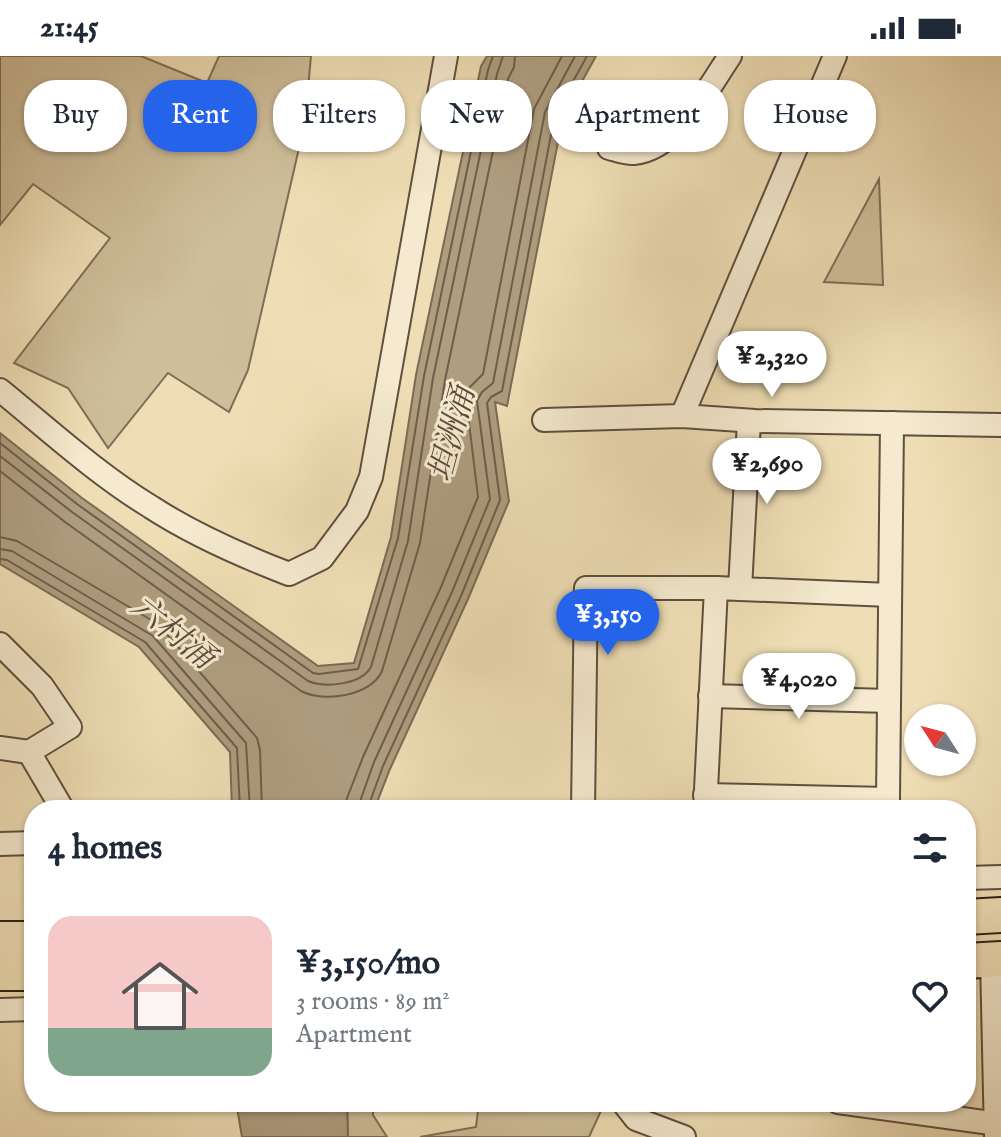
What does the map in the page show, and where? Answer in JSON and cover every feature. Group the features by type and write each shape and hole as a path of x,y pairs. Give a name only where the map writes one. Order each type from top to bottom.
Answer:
{"main road":[{"path":"976,916 1001,915"},
{"path":"0,939 24,939"},
{"path":"0,973 24,973"}],"street":[{"path":"0,390 104,475 152,508 248,558 289,574 322,558 357,511 371,477 446,56"},
{"path":"713,80 730,56"},
{"path":"682,416 835,56"},
{"path":"544,420 682,416 749,421 1001,425"},
{"path":"740,589 749,421"},
{"path":"888,800 892,423"},
{"path":"583,800 586,588 716,588 890,595"},
{"path":"705,800 716,588"},
{"path":"0,644 42,686 70,727 29,752 0,748"},
{"path":"710,696 889,701"},
{"path":"29,752 57,800"},
{"path":"0,844 24,843"},
{"path":"976,878 1001,877"},
{"path":"884,1112 953,1127 998,1130 987,960"},
{"path":"0,1010 24,1009"},
{"path":"630,1112 636,1119 684,1137"}],"shaded area":[{"path":"0,56 141,56 200,80 143,80 143,152 257,152 257,80 208,80 219,56 311,56 309,80 273,80 273,152 298,152 248,370 229,412 168,373 108,448 68,388 14,363 110,238 33,184 0,225"},
{"path":"879,179 883,285 824,282"},
{"path":"347,1112 373,1112 387,1137 348,1137"},
{"path":"478,1112 600,1112 589,1137 420,1137 476,1127"}],"water":[{"path":"487,56 596,56 583,80 548,80 548,152 556,152 507,406 495,402 509,501 378,800 232,800 230,752 139,647 0,564 0,433 82,498 318,666 354,663 391,537 416,375 463,152 532,152 532,80 478,80"},
{"path":"238,1112 347,1112 348,1137 242,1137"}],"water label":[{"name":"坦洲涌","path":"451,434"},
{"name":"六村涌","path":"173,631"}]}
